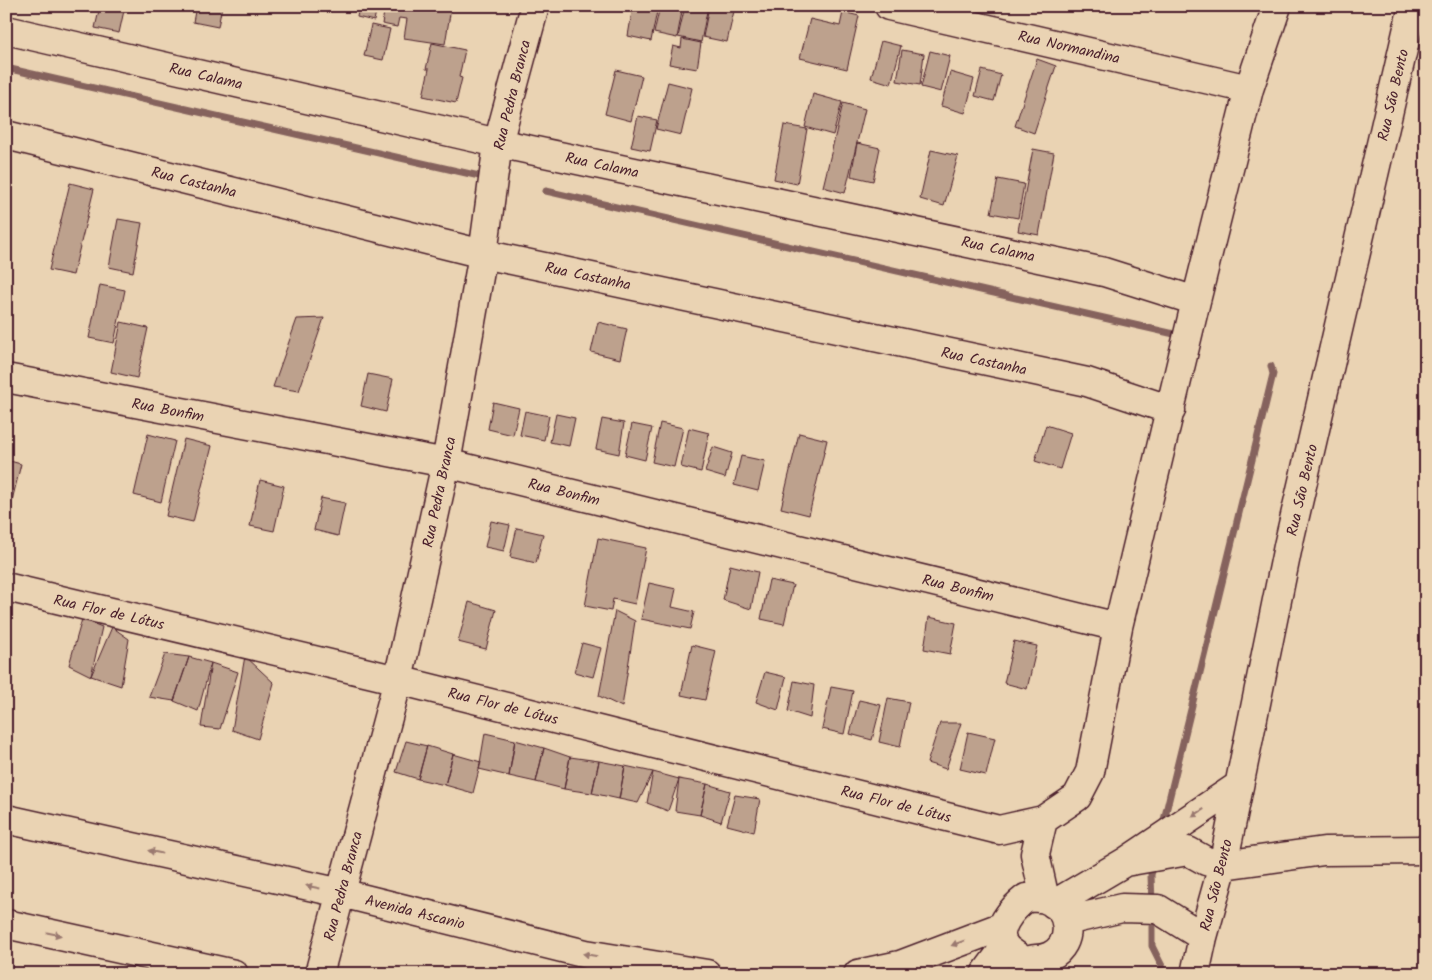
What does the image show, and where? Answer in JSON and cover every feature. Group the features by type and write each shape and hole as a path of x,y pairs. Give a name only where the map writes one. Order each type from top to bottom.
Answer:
{"street":[{"name":"Rua Pedra Branca","path":"319,974 398,680 446,463 483,254 498,143 535,6"},
{"name":"Rua Normandina","path":"888,6 1249,89"},
{"path":"999,830 1043,820 1077,796 1090,772 1118,627 1196,301 1249,89 1277,6"},
{"name":"Rua São Bento","path":"1195,974 1223,865 1288,546 1413,6"},
{"name":"Rua Calama","path":"6,30 498,143 1104,272 1196,301"},
{"name":"Rua Castanha","path":"6,135 483,254 1087,382 1171,410"},
{"name":"Rua Bonfim","path":"6,378 446,463 1118,627"},
{"name":"Rua Flor de Lótus","path":"6,587 398,680 999,830"},
{"path":"1048,905 1125,862 1238,786"},
{"name":"Avenida Ascanio","path":"6,819 341,893 586,954 707,974"},
{"path":"1043,820 1035,854 1048,905"},
{"path":"858,974 900,965 1015,951 1028,961 1050,956 1058,962 1066,936 1020,852 999,830"},
{"path":"1125,862 1188,851 1206,861 1223,865 1324,851 1426,850"},
{"path":"1015,951 1015,906 1048,905 1158,909 1203,937"},
{"path":"6,924 234,974"},
{"path":"986,974 1015,951"}],"building":[{"path":"100,6 125,6 119,33 95,28"},
{"path":"196,6 222,6 218,27 193,22"},
{"path":"359,6 377,6 374,21 357,17"},
{"path":"385,6 439,6 451,8 445,44 404,38 407,19 399,18 397,27 382,24"},
{"path":"633,6 658,6 651,41 628,36"},
{"path":"660,6 683,6 677,38 654,33"},
{"path":"685,6 708,6 701,42 678,37"},
{"path":"709,6 734,11 727,42 703,37"},
{"path":"843,12 859,16 847,69 800,58 810,19 840,26"},
{"path":"371,25 390,29 383,60 364,56"},
{"path":"682,39 701,43 697,69 669,64 673,46 681,48"},
{"path":"881,41 901,46 891,84 871,78"},
{"path":"432,43 465,50 459,77 462,78 456,103 423,96 429,69 426,69"},
{"path":"902,50 924,54 920,85 897,81"},
{"path":"930,51 950,56 941,92 921,87"},
{"path":"1037,59 1056,66 1034,133 1015,126"},
{"path":"616,70 642,76 631,121 605,114"},
{"path":"982,70 1001,75 994,101 975,96"},
{"path":"950,72 974,79 965,113 941,106"},
{"path":"668,82 692,88 681,135 656,129"},
{"path":"813,94 842,102 833,135 805,127"},
{"path":"843,103 865,109 845,193 823,187"},
{"path":"638,116 657,120 650,151 631,147"},
{"path":"784,125 807,129 797,184 774,179"},
{"path":"857,143 880,148 873,181 851,176"},
{"path":"1033,149 1054,153 1039,235 1018,231"},
{"path":"931,150 958,156 944,206 920,199"},
{"path":"998,179 1024,184 1018,218 991,213"},
{"path":"70,183 94,189 73,275 49,270"},
{"path":"118,219 142,223 133,272 109,267"},
{"path":"100,285 125,290 114,343 89,338"},
{"path":"324,318 299,391 273,387 297,319"},
{"path":"121,322 148,328 137,378 111,372"},
{"path":"598,322 627,329 620,359 591,352"},
{"path":"368,374 393,379 386,412 361,406"},
{"path":"493,402 519,408 513,435 488,429"},
{"path":"525,411 549,416 544,440 520,435"},
{"path":"556,414 575,418 569,446 550,442"},
{"path":"602,419 624,423 619,454 596,449"},
{"path":"660,423 683,428 674,467 652,462"},
{"path":"632,424 652,428 645,460 625,455"},
{"path":"1046,425 1071,433 1060,469 1035,461"},
{"path":"689,428 709,433 701,472 681,467"},
{"path":"799,433 827,440 809,515 781,508"},
{"path":"148,434 175,441 161,502 134,495"},
{"path":"184,439 212,446 193,522 166,516"},
{"path":"713,447 732,453 725,478 705,472"},
{"path":"741,456 765,461 758,491 734,485"},
{"path":"6,460 21,464 6,525"},
{"path":"260,480 284,486 274,531 250,526"},
{"path":"321,498 345,503 338,536 314,530"},
{"path":"491,521 510,525 504,551 485,547"},
{"path":"517,528 543,534 536,563 510,557"},
{"path":"598,538 646,548 635,604 613,599 611,611 585,606"},
{"path":"730,565 758,572 751,609 723,600"},
{"path":"769,580 793,585 784,624 761,619"},
{"path":"649,583 676,589 672,607 694,612 690,629 641,619"},
{"path":"469,602 496,610 486,649 458,642"},
{"path":"615,611 635,621 622,707 599,696"},
{"path":"929,617 956,623 950,654 924,649"},
{"path":"82,619 102,627 91,676 69,665"},
{"path":"112,627 129,639 121,686 91,676"},
{"path":"1014,641 1037,646 1027,689 1004,683"},
{"path":"582,643 601,648 593,677 574,672"},
{"path":"692,645 716,651 705,700 681,695"},
{"path":"165,654 189,657 174,701 149,697"},
{"path":"245,656 274,683 258,739 232,730"},
{"path":"189,657 211,663 198,711 174,701"},
{"path":"211,663 238,672 220,729 201,727"},
{"path":"765,672 786,677 778,710 756,702"},
{"path":"794,681 814,685 810,718 788,711"},
{"path":"831,687 853,691 844,734 822,729"},
{"path":"888,698 909,702 900,747 879,742"},
{"path":"859,700 881,705 872,740 850,734"},
{"path":"940,723 961,723 946,769 927,763"},
{"path":"968,732 995,738 986,775 960,769"},
{"path":"485,733 515,740 509,776 479,769"},
{"path":"515,740 544,748 536,782 509,776"},
{"path":"406,741 427,746 418,779 396,772"},
{"path":"427,746 453,754 445,785 418,779"},
{"path":"544,748 570,757 564,789 536,782"},
{"path":"453,754 481,762 473,793 445,785"},
{"path":"570,757 599,761 592,793 564,789"},
{"path":"599,761 625,766 619,799 592,793"},
{"path":"625,766 653,772 638,803 619,799"},
{"path":"653,772 679,779 668,811 647,803"},
{"path":"679,779 707,784 700,815 675,811"},
{"path":"707,784 730,791 721,822 700,815"},
{"path":"735,795 760,799 754,832 727,825"}],"waterway":[{"path":"6,68 488,178"},
{"path":"546,191 1183,336"},
{"path":"1162,828 1273,374 1271,366"},
{"path":"1152,904 1151,875 1154,863"},
{"path":"1152,915 1152,946 1166,974"}]}
